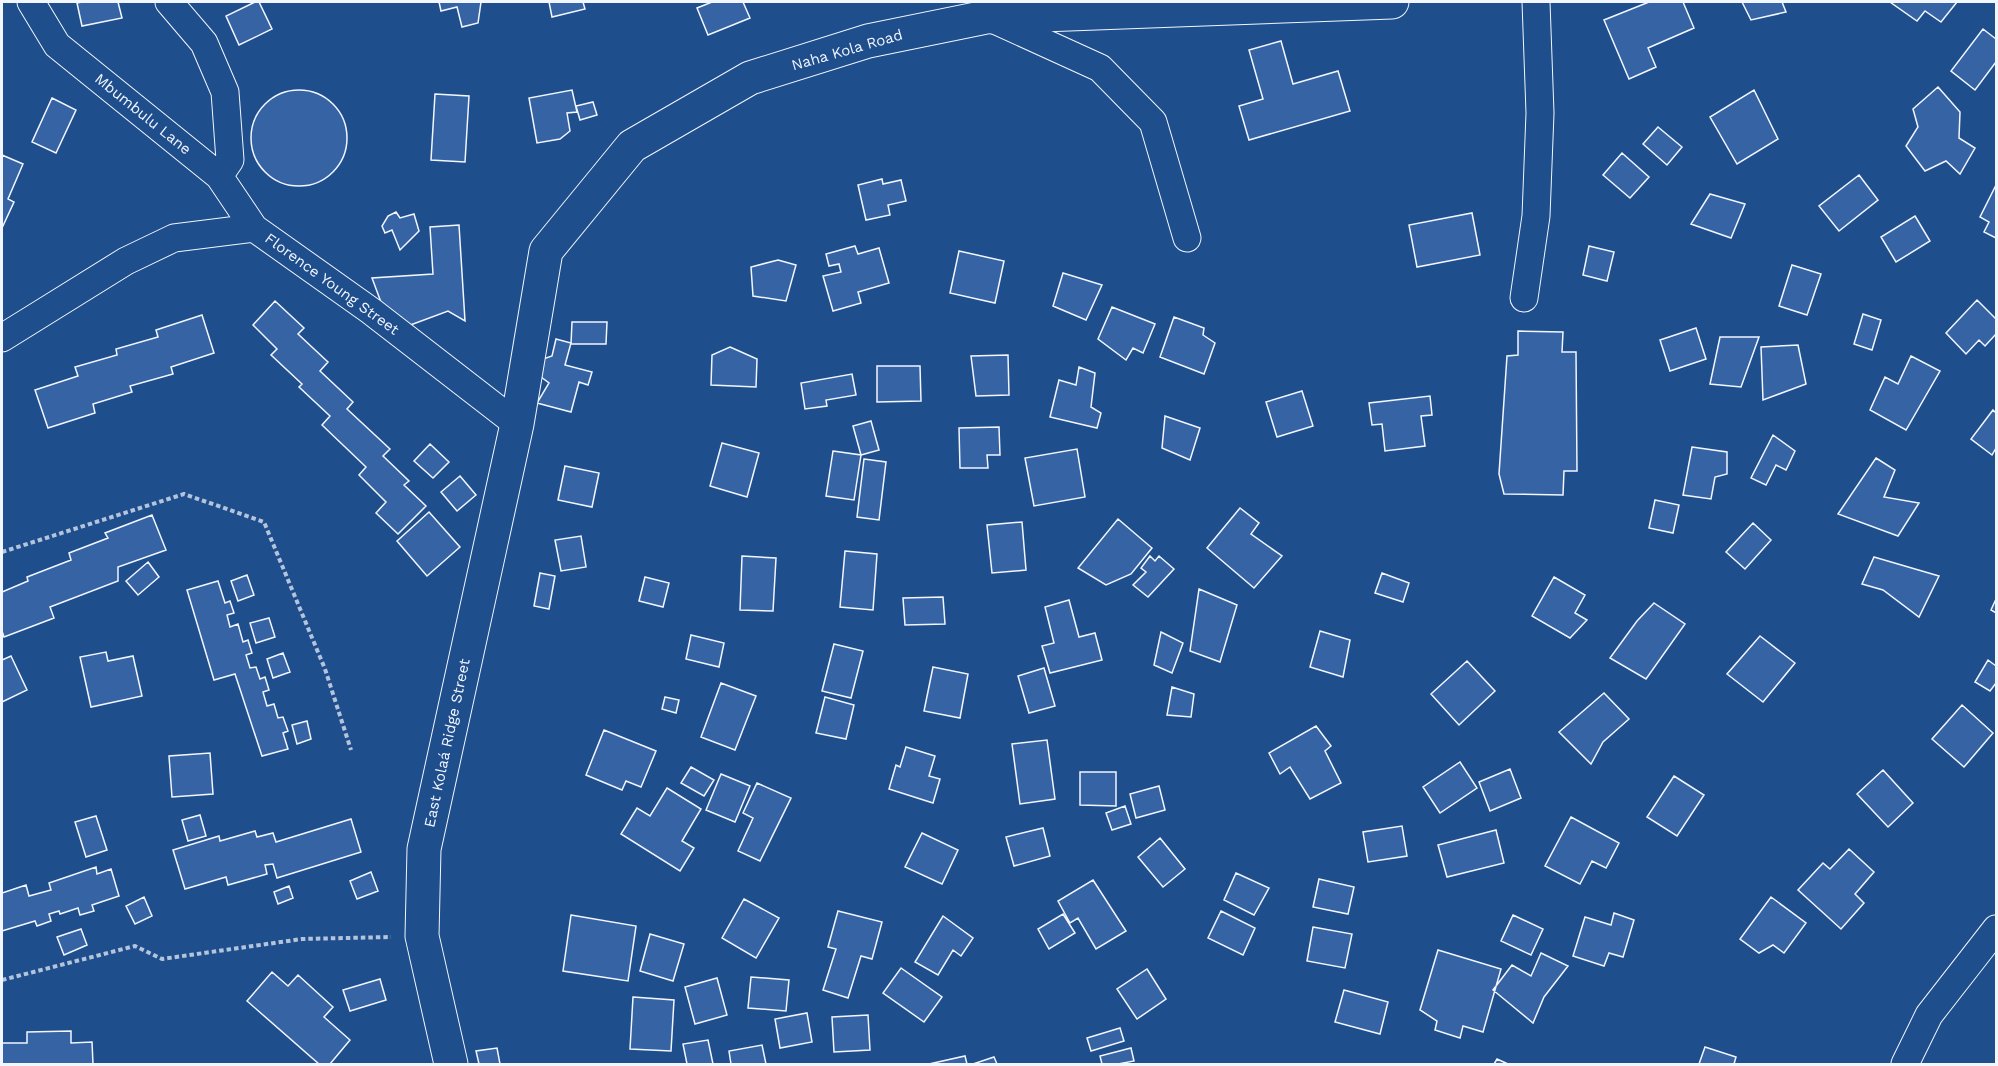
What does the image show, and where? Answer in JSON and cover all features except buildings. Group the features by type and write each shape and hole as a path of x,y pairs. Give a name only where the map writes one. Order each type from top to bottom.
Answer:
{"street":[{"name":"Mbumbulu Lane","path":"31,2 57,45 219,176 254,228"},
{"path":"169,2 204,43 225,92 230,160 219,176"},
{"name":"Naha Kola Road","path":"517,424 546,251 632,146 750,78 868,41 986,17 1392,2"},
{"path":"1524,298 1536,216 1540,113 1536,2"},
{"path":"986,17 1100,68 1153,122 1187,238"},
{"name":"Florence Young Street","path":"2,338 126,261 174,238 254,228 371,310 517,424"},
{"name":"East Kolaá Ridge Street","path":"451,1065 422,936 424,849 517,424"},
{"path":"1905,1065 1929,1015 1996,929"}],"path":[{"path":"2,552 184,494 264,522 325,669 351,750"},
{"path":"2,980 135,946 162,959 302,939 422,936"}]}
